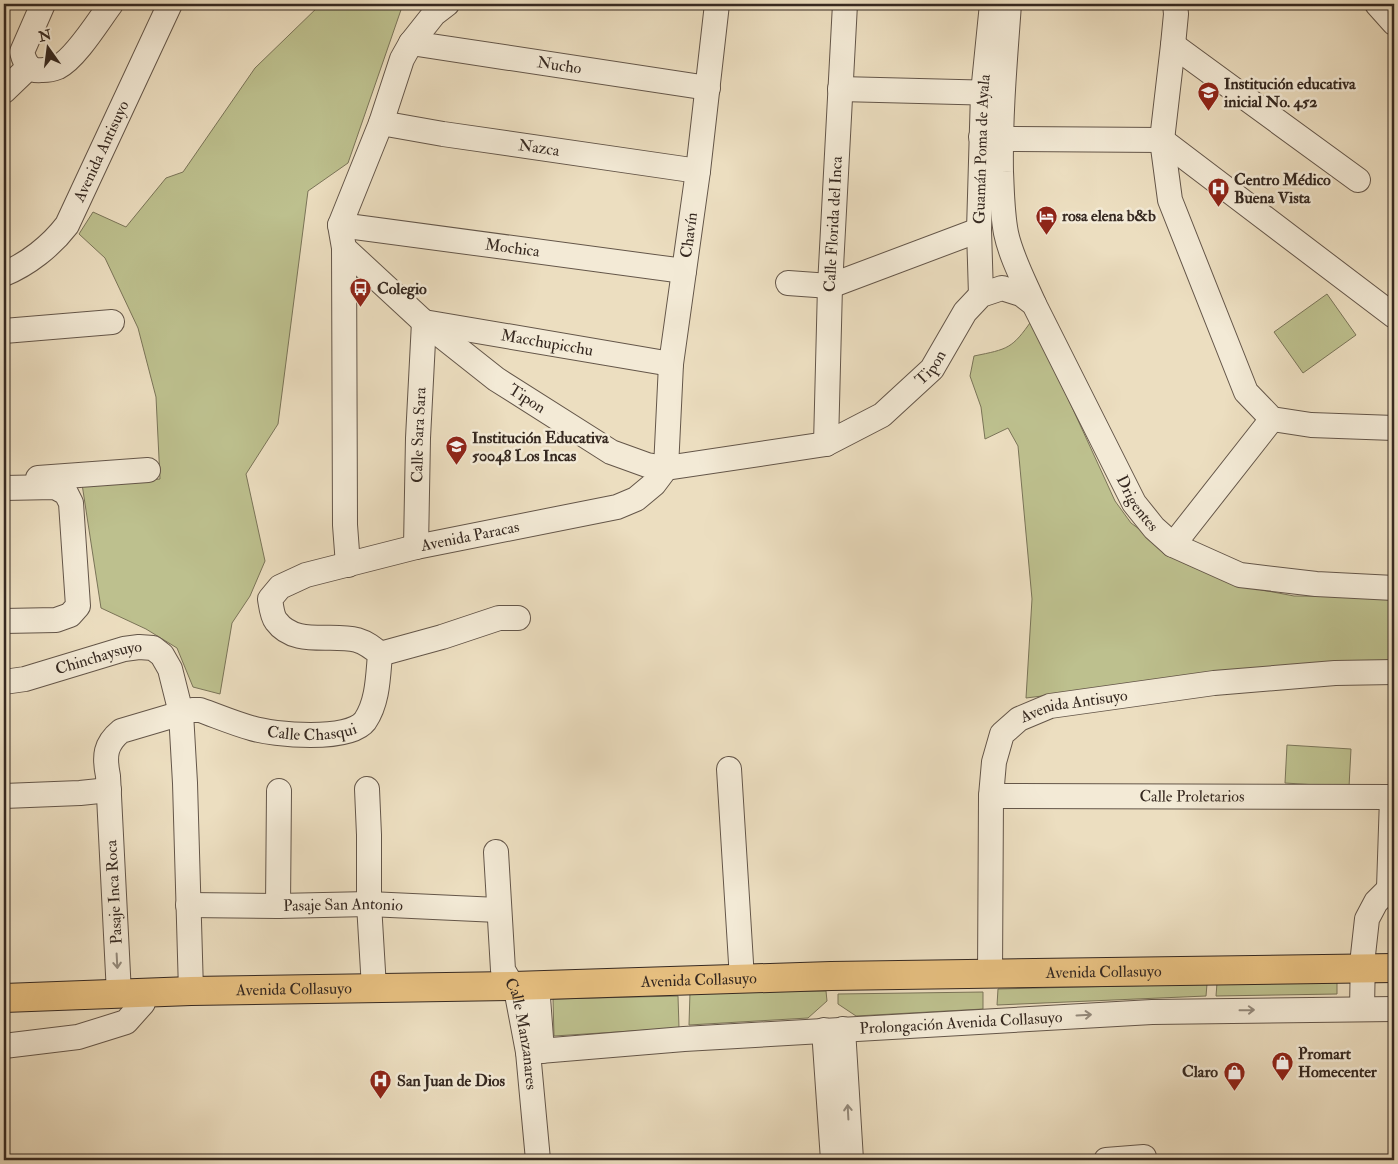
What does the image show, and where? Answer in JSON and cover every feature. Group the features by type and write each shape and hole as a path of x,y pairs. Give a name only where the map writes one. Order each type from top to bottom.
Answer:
{"main road":[{"name":"Avenida Collasuyo","path":"4,998 191,991 524,986 742,979 1394,968"}],"street":[{"path":"43,4 22,52 29,68 38,71 60,66 76,51 111,4"},
{"name":"Avenida Antisuyo","path":"4,274 41,251 58,237 67,225 170,4"},
{"path":"348,565 345,525 344,248 340,225 381,123 402,59 411,43 434,14 447,4"},
{"name":"Chavín","path":"666,468 671,364 698,172 717,4"},
{"name":"Calle Florida del Inca","path":"826,444 830,286 845,4"},
{"name":"Guamán Poma de Ayala","path":"981,294 979,230 991,138 992,4"},
{"path":"840,89 992,93 1009,4"},
{"path":"1175,4 1173,45 1162,140 1170,200 1246,392 1272,419 1311,425 1394,428"},
{"path":"1377,4 1394,24"},
{"name":"Nucho","path":"411,43 708,88"},
{"path":"1173,45 1358,180"},
{"path":"4,91 29,68"},
{"name":"Nazca","path":"381,123 453,136 698,172"},
{"path":"991,138 1162,140 1394,316"},
{"name":"Drigentes","path":"991,138 1006,235 1016,263 1034,304 1134,503 1154,528 1173,545 1240,575 1316,584 1394,588"},
{"name":"Mochica","path":"340,225 684,271"},
{"path":"788,283 830,286 979,230"},
{"name":"Tipon","path":"344,248 424,322 496,379 611,452 666,468 826,444 882,415 932,369 964,312 981,294"},
{"path":"981,294 1002,288 1021,294 1034,304"},
{"path":"4,331 112,322"},
{"name":"Macchupicchu","path":"424,322 671,364"},
{"name":"Calle Sara Sara","path":"416,547 418,438 424,322"},
{"path":"1173,545 1272,419"},
{"name":"Avenida Paracas","path":"380,654 372,646 356,640 304,637 285,630 275,620 270,599 280,587 306,575 416,547 617,508 636,499 654,484 666,468"},
{"path":"4,481 148,470"},
{"path":"4,488 55,487 66,493 71,503 78,606 70,615 56,620 4,621"},
{"path":"380,654 442,637 499,618 518,618"},
{"name":"Chinchaysuyo","path":"4,682 25,680 124,649 153,648 162,655 170,669 181,713"},
{"name":"Calle Chasqui","path":"109,790 106,765 107,750 111,738 121,731 192,710 200,710 252,728 308,736 355,730 365,720 376,695 380,654"},
{"name":"Avenida Antisuyo","path":"990,974 991,796 994,762 1002,734 1019,719 1050,706 1214,683 1335,673 1394,672"},
{"path":"181,713 186,784 191,991"},
{"path":"730,769 742,979"},
{"path":"366,789 369,835 369,904 374,988"},
{"path":"4,796 109,790"},
{"name":"Pasaje Inca Roca","path":"109,790 132,994"},
{"path":"278,906 279,791"},
{"name":"Calle Proletarios","path":"991,796 1393,798"},
{"path":"1362,1009 1362,968 1367,918 1376,902 1392,886 1393,798"},
{"name":"Calle Manzanares","path":"496,852 503,970 524,986 517,994 535,1051 538,1160"},
{"name":"Pasaje San Antonio","path":"188,905 369,904 498,910"},
{"path":"4,1046 78,1037 126,1022 144,1003 132,994"},
{"name":"Prolongación Avenida Collasuyo","path":"535,1051 684,1039 1152,1012 1394,1009"},
{"path":"833,1160 834,1030"},
{"path":"834,1030 851,1160"},
{"path":"1106,1160 1144,1157"}],"green space":[{"path":"321,4 403,4 348,163 308,191 278,424 246,474 265,561 250,596 232,623 220,694 193,687 177,648 146,629 101,608 82,484 160,479 156,397 138,328 105,258 79,234 93,212 126,227 166,178 183,172 255,68"},
{"path":"1327,294 1356,335 1303,373 1274,332"},
{"path":"1032,320 1115,501 1131,523 1186,564 1236,585 1294,596 1394,597 1394,663 1250,670 1026,698 1032,599 1018,446 1008,428 985,439 981,407 970,376 974,356 995,352 1008,346 1019,337"},
{"path":"1287,745 1351,749 1349,787 1285,783"},
{"path":"1337,981 1337,994 1216,996 1217,983"},
{"path":"1207,984 1206,996 997,1005 998,989"},
{"path":"826,991 827,1001 808,1018 689,1025 690,992"},
{"path":"983,992 983,1009 856,1016 838,1004 838,994"},
{"path":"678,996 679,1028 554,1036 553,999"}],"place":[{"name":"Institución educativa inicial No. 452","path":"1208,112"},
{"name":"Centro Médico Buena Vista","path":"1218,208"},
{"name":"rosa elena b&b","path":"1046,235"},
{"name":"Colegio","path":"361,308"},
{"name":"Institución Educativa 50048 Los Incas","path":"456,466"},
{"name":"Promart Homecenter","path":"1282,1082"},
{"name":"Claro","path":"1234,1091"},
{"name":"San Juan de Dios","path":"381,1100"}]}
